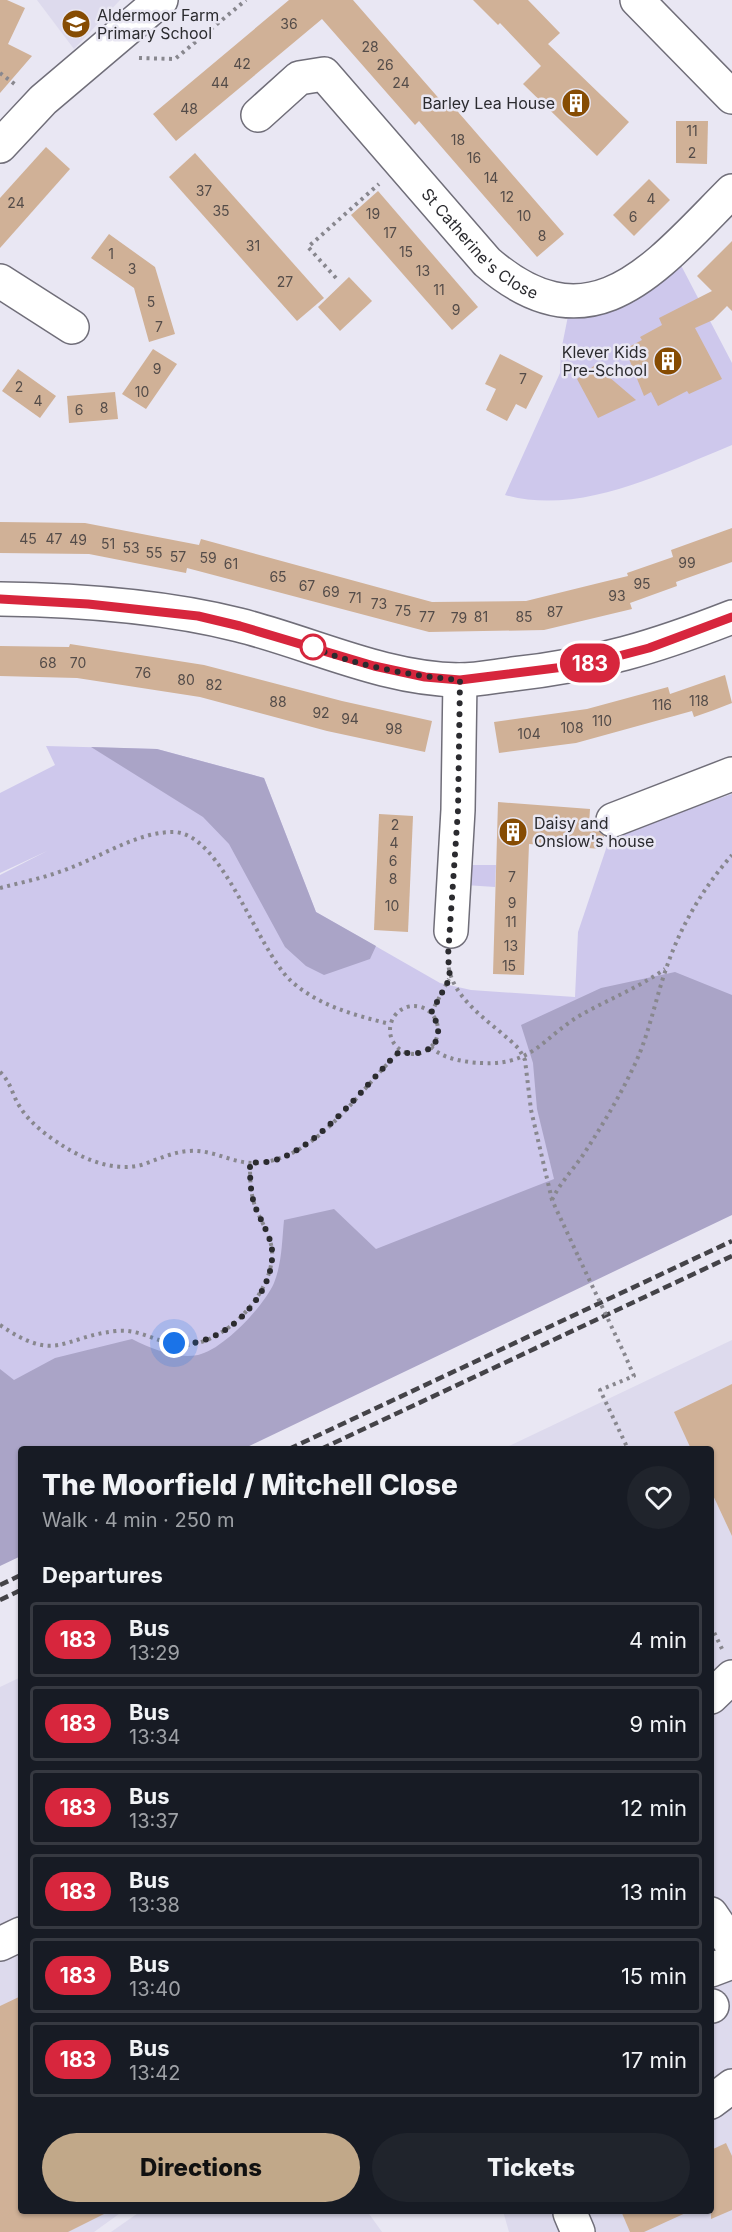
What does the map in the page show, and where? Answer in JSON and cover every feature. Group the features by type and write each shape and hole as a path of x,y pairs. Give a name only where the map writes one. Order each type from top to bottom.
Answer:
{"street":[{"path":"0,146 43,100 161,0"},
{"path":"637,0 732,97"},
{"name":"St Catherine's Close","path":"258,115 299,78 324,74 487,262 511,282 534,295 562,301 589,299 616,291 640,280 732,191"},
{"path":"0,281 72,327"},
{"path":"0,599 88,604 198,616 240,626 374,666 425,677 460,680 599,661 667,642 732,617"},
{"path":"451,931 458,810 460,680"},
{"path":"612,820 732,774"},
{"path":"0,1944 18,1935"},
{"path":"714,1969 732,1962"},
{"path":"714,2100 732,2086"},
{"path":"570,2214 578,2232"}],"path":[{"path":"336,278 308,247 402,164"},
{"path":"0,888 68,869 149,835 184,833 203,846 219,866 270,957 293,982 341,1011 390,1024"},
{"path":"552,1200 560,1183 579,1161 620,1096 648,1032 666,969 694,905 732,855"},
{"path":"451,931 448,956 450,978 470,1005 509,1039 524,1057 531,1110 552,1200 634,1376 600,1390 627,1446"},
{"path":"431,1047 453,1059 473,1062 506,1061 524,1057 586,1012 624,994 666,969"},
{"path":"431,1013 450,978"},
{"path":"413,1006 431,1013 438,1026 437,1038 431,1047 420,1054 411,1055 400,1051 392,1042 390,1024 394,1016 404,1008 413,1006"},
{"path":"0,1072 7,1078 20,1107 31,1121 59,1143 87,1160 118,1167 140,1165 189,1151 212,1152 250,1162 274,1160 298,1149 321,1133 400,1051"},
{"path":"0,1325 25,1340 49,1347 128,1331 185,1345 214,1338 228,1330 261,1290 271,1262 269,1237 253,1201 250,1162"}],"shaded area":[{"name":"Aldermoor Farm Primary School","path":"37,0 120,0 74,49"},
{"path":"673,250 732,363 732,445 650,479 592,496 563,500 534,500 505,495 560,373 561,351 571,301"},
{"path":"46,746 157,749 264,778 316,912 440,983 471,990 575,997 578,932 610,837 732,794 732,1213 30,1446 18,1446 18,1465 0,1560 0,875 47,851 0,873 0,793 55,765"},
{"path":"91,747 157,749 264,778 316,912 376,946 370,959 324,975 306,966 285,947 229,844 203,817"},
{"path":"466,865 496,865 495,887 465,885"},
{"path":"675,972 732,995 732,1215 249,1446 18,1446 18,1557 0,1566 0,1369 14,1380 55,1358 132,1339 156,1350 172,1354 198,1355 219,1345 242,1326 269,1292 279,1268 284,1220 334,1209 376,1249 554,1179 537,1109 533,1063 521,1025 601,988"},
{"path":"732,1340 732,2232 509,2232 504,2214 714,2214 714,1446 509,1446"},
{"path":"18,1678 18,2214 119,2214 94,2232 0,2232 0,1687"},
{"path":"137,2214 369,2214 382,2232 111,2232"}],"building":[{"path":"0,0 7,0 25,8 8,44 32,56 0,93"},
{"path":"289,0 353,0 442,102 446,98 564,234 537,257 419,121 415,125 322,19 176,141 153,114"},
{"name":"Barley Lea House","path":"473,0 528,0 560,33 548,44 629,122 597,156 523,84 541,66 500,23 498,25"},
{"path":"676,121 708,121 707,164 676,163"},
{"path":"46,147 70,169 0,248 0,198"},
{"path":"195,153 324,298 297,321 169,177"},
{"path":"649,179 670,200 634,236 613,215"},
{"path":"378,191 478,307 452,330 351,215"},
{"path":"109,234 155,267 175,334 149,342 134,288 91,258"},
{"name":"Klever Kids Pre-School","path":"732,241 732,311 727,306 713,320 695,328 722,379 689,394 687,391 658,406 651,392 644,396 625,349 642,340 640,337 662,325 659,318 712,291 697,276"},
{"path":"349,277 372,301 340,331 318,307"},
{"path":"153,349 177,364 146,409 122,394"},
{"path":"500,354 543,376 526,409 516,404 507,421 486,410 496,389 485,384"},
{"path":"595,365 636,400 598,418 577,379"},
{"path":"18,369 56,396 40,418 2,391"},
{"path":"115,392 118,419 69,423 67,396"},
{"path":"0,522 85,523 199,545 201,539 432,602 526,601 628,576 627,573 673,557 671,550 732,528 732,562 676,582 677,586 630,603 632,609 544,630 429,632 187,568 186,573 89,554 0,553"},
{"path":"70,644 204,665 342,701 432,721 425,752 327,731 200,697 77,678 0,676 0,646 69,647"},
{"path":"725,675 732,703 694,717 692,711 576,743 499,753 494,722 587,709 668,687 670,694"},
{"path":"498,802 590,809 589,825 595,826 604,836 602,849 529,844 524,975 493,974"},
{"path":"379,814 413,816 408,932 374,930"},
{"path":"732,1384 732,1536 714,1497 714,1446 690,1446 674,1412"},
{"path":"18,1997 18,2214 104,2214 68,2232 0,2232 0,2006"},
{"path":"726,2143 732,2156 732,2210 711,2219 711,2214 714,2214 714,2149"},
{"path":"622,2214 683,2214 644,2232 630,2232"}],"railway":[{"path":"295,1446 732,1241"},
{"path":"327,1446 732,1256"},
{"path":"0,1585 18,1576"},
{"path":"0,1600 18,1591"}],"bus line":[{"name":"183","path":"0,599 88,604 198,616 240,626 374,666 425,677 460,680 588,664 632,654 732,617"}],"place":[{"name":"Aldermoor Farm Primary School","path":"76,24"},
{"name":"Barley Lea House","path":"576,103"},
{"name":"Klever Kids Pre-School","path":"668,361"},
{"name":"Daisy and Onslow's house","path":"513,832"}],"route":[{"path":"174,1343 185,1345 200,1343 228,1330 261,1290 267,1277 272,1250 269,1237 253,1201 250,1162 274,1160 298,1149 338,1118 375,1074 400,1051 411,1055 427,1051 437,1038 438,1026 431,1013 450,978 448,956 458,810 460,680 425,677 374,666 313,647"}]}
